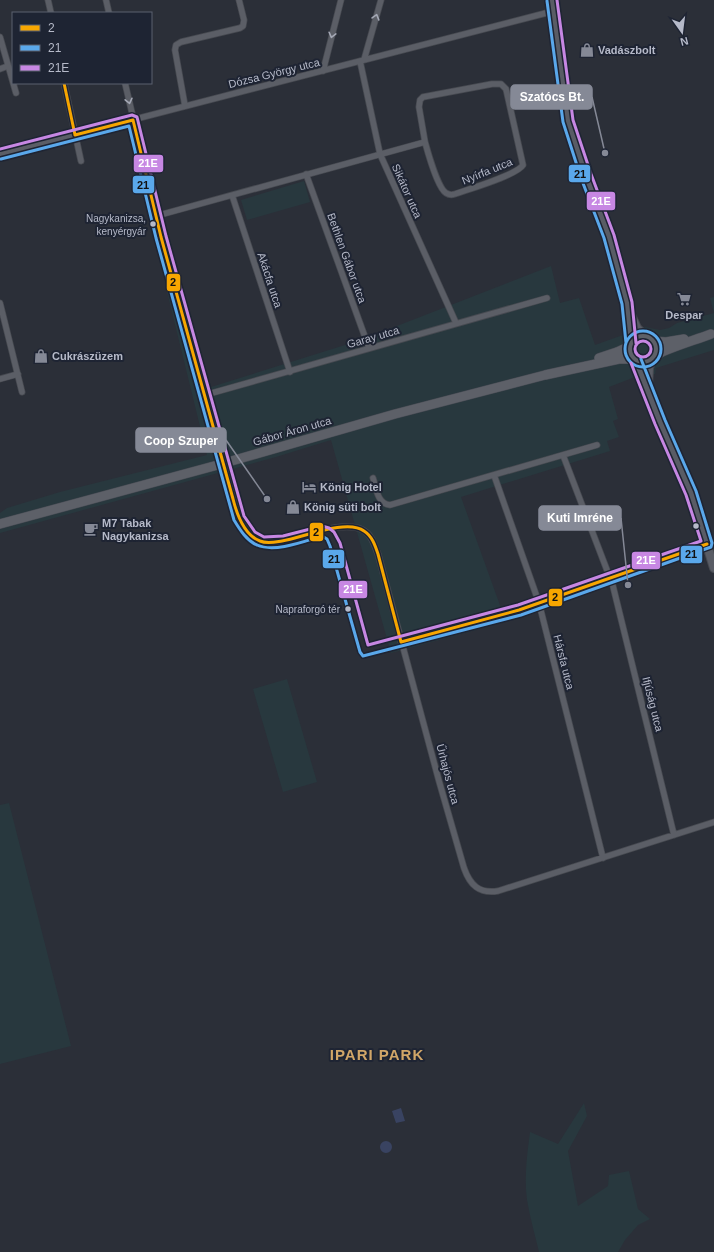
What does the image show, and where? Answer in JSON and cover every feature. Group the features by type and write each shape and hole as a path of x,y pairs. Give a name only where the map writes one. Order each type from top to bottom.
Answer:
{"main road":[{"path":"712,333 667,349 645,363 635,360 630,353 630,344 637,337 645,336 653,341 666,342 712,333"},
{"path":"653,341 656,347 654,357"},
{"name":"Gábor Áron utca","path":"545,375 617,352 630,344"},
{"name":"Gábor Áron utca","path":"0,524 395,414 545,375 619,359 635,360"}],"street":[{"path":"48,0 50,12"},
{"path":"106,0 109,12"},
{"path":"185,106 175,50 176,45 181,42 243,26 244,20 239,0"},
{"path":"323,71 341,0"},
{"name":"Sikátor utca","path":"381,0 362,61 380,154 456,323"},
{"path":"552,0 568,121 586,176 607,227 626,303 631,336 630,344"},
{"name":"Dózsa György utca","path":"0,154 554,12"},
{"path":"0,37 12,80"},
{"path":"0,69 8,66"},
{"path":"13,84 16,93"},
{"path":"64,84 81,161"},
{"path":"125,84 156,216 223,463"},
{"name":"Nyírfa utca","path":"492,84 501,84 506,89 523,165 517,171 502,178 455,194 449,194 440,186 425,142 419,107 420,100 423,97 492,84"},
{"path":"156,216 425,142"},
{"name":"Bethlen Gábor utca","path":"306,174 369,348"},
{"name":"Akácfa utca","path":"232,195 290,372"},
{"name":"Garay utca","path":"205,395 546,298"},
{"path":"0,303 22,392"},
{"path":"626,303 637,328 645,336"},
{"path":"648,389 650,367 654,357"},
{"path":"635,360 691,493 714,568"},
{"path":"0,379 18,374"},
{"path":"373,478 381,500 384,504 390,505 598,445"},
{"name":"Ifjúság utca","path":"563,455 611,578 674,835"},
{"name":"Űrhajós utca","path":"223,463 241,522 247,531 257,539 265,542 278,542 347,526 362,529 373,541 378,554 462,861 466,874 471,883 488,892 498,891 714,822"},
{"name":"Hársfa utca","path":"494,475 539,604 603,858"},
{"path":"401,642 539,604 707,544"}],"shaded area":[{"path":"304,181 310,202 247,220 241,200"},
{"path":"156,193 211,387 361,340 551,266 560,303 579,298 595,345 645,327 660,330 669,328 677,323 714,313 714,350 656,368 655,374 635,377 609,387 618,419 613,421 619,437 607,441 610,451 461,497 506,622 391,653 331,440 276,457 0,533 0,513 7,508 60,492 207,455 159,259 163,258 160,247 157,247 144,196"},
{"path":"714,297 714,313 710,298"},
{"path":"287,679 317,782 283,792 253,689"},
{"path":"9,803 71,1046 0,1064 0,805"},
{"path":"584,1103 587,1116 568,1151 578,1206 608,1186 609,1175 629,1171 638,1209 650,1219 638,1225 625,1240 618,1252 539,1252 526,1191 526,1166 530,1132 558,1144"}],"water":[{"path":"401,1108 405,1121 396,1123 392,1111"},
{"path":"384,1141 388,1141 392,1147 388,1153 384,1153 380,1149 380,1145"}],"transit line":[{"name":"21E","path":"557,0 573,120 614,235 632,302 636,343"},
{"name":"21","path":"547,1 563,122 581,178 604,238 622,304 626,343"},
{"name":"2","path":"64,84 75,135"},
{"name":"21E","path":"0,149 132,115 137,117 166,236 244,516 255,532 264,537 283,536 322,526 329,528 334,532 340,543 368,645 518,605 701,541 686,495 655,424 631,363"},
{"name":"2","path":"133,120 161,237 235,505 242,524 254,538 265,542 282,541 324,530 347,527 356,528 367,533 373,541 378,554 401,642"},
{"name":"2","path":"75,135 133,120"},
{"name":"21","path":"1,159 129,126 156,238 234,520 250,541 264,547 281,547 322,536 327,539 360,652 363,656 521,615 711,547 712,543 696,491 665,420 641,359"},
{"name":"21","path":"647,331 656,336 660,342 661,349 660,356 656,362 647,367 639,367 630,362 626,356 625,345 630,336 636,332 647,331"},
{"name":"21E","path":"640,341 646,341 651,346 651,349 649,355 646,357 640,357 635,352 635,346 640,341"},
{"name":"2","path":"401,642 519,610 707,544"}],"place":[{"name":"Vadászbolt","path":"587,50"},
{"name":"Szatócs Bt.","path":"605,153"},
{"name":"Nagykanizsa, kenyérgyár","path":"153,224"},
{"name":"Despar","path":"684,299"},
{"name":"Cukrászüzem","path":"41,356"},
{"name":"König Hotel","path":"309,487"},
{"name":"Coop Szuper","path":"267,499"},
{"name":"König süti bolt","path":"293,507"},
{"name":"M7 Tabak Nagykanizsa","path":"91,529"},
{"name":"Kuti Imréne","path":"628,585"},
{"name":"Napraforgó tér","path":"348,609"}],"district":[{"name":"IPARI PARK","path":"377,1055"}]}
